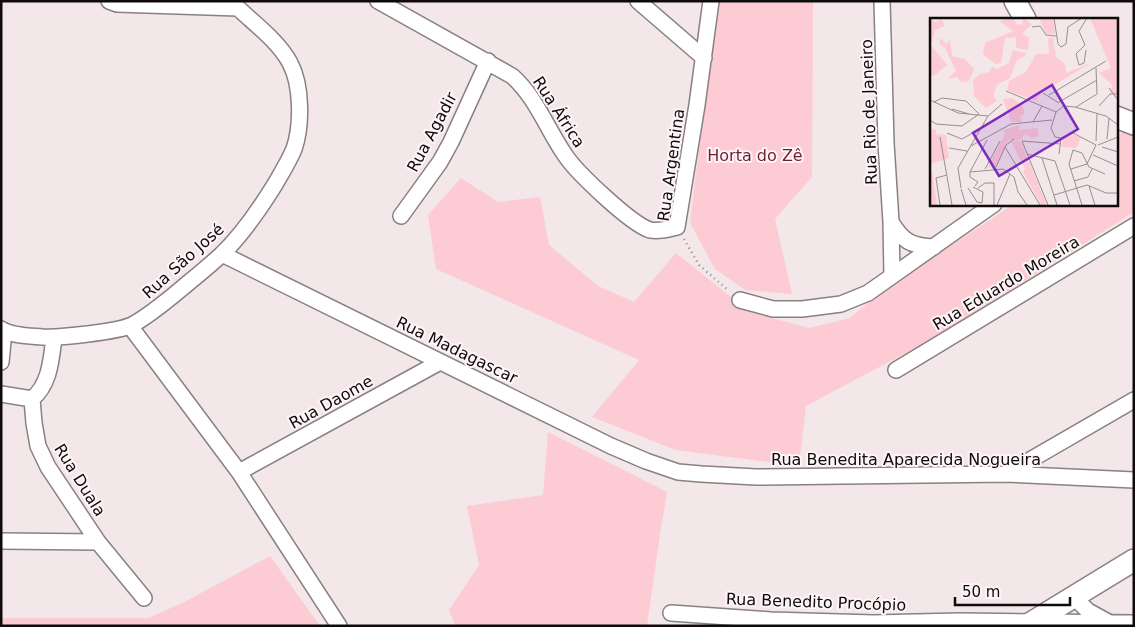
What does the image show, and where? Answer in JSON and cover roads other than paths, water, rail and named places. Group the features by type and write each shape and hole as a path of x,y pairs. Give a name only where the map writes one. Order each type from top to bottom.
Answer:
{"main road":[{"path":"1015,1 1024,18"},
{"path":"1118,118 1134,124"},
{"path":"1029,624 1134,560"}],"street":[{"name":"Rua São José","path":"2,330 54,338 130,326 166,302 222,254 249,224 279,178 294,149 298,125 299,101 297,83 290,64 278,46 241,5 117,4 109,1"},
{"name":"Rua África","path":"378,1 512,76 528,93 567,157 622,212 639,225 652,230 677,228"},
{"path":"638,1 704,58"},
{"name":"Rua Argentina","path":"677,228 704,58 711,1"},
{"name":"Rua Rio de Janeiro","path":"882,1 892,276"},
{"name":"Rua Agadir","path":"401,216 440,162 488,61"},
{"path":"740,300 772,309 802,310 841,304 868,293 993,205"},
{"path":"891,222 901,237 911,243 934,247"},
{"name":"Rua Eduardo Moreira","path":"896,370 1134,226"},
{"name":"Rua Madagascar","path":"222,254 611,446 678,472"},
{"path":"130,326 238,472 339,626"},
{"path":"1,362 2,330"},
{"path":"1,394 32,399 38,394 48,375 54,338"},
{"name":"Rua Daome","path":"238,472 440,362"},
{"name":"Rua Duala","path":"32,399 38,446 58,483 98,542 144,598"},
{"path":"1006,474 1134,400"},
{"name":"Rua Benedita Aparecida Nogueira","path":"678,472 756,477 1006,474 1134,480"},
{"path":"1,541 98,542"},
{"path":"1074,597 1088,611 1112,624"},
{"name":"Rua Benedito Procópio","path":"671,613 790,621 874,623 1134,623"}],"park label":[{"name":"Horta do Zê","path":"755,155"}]}
